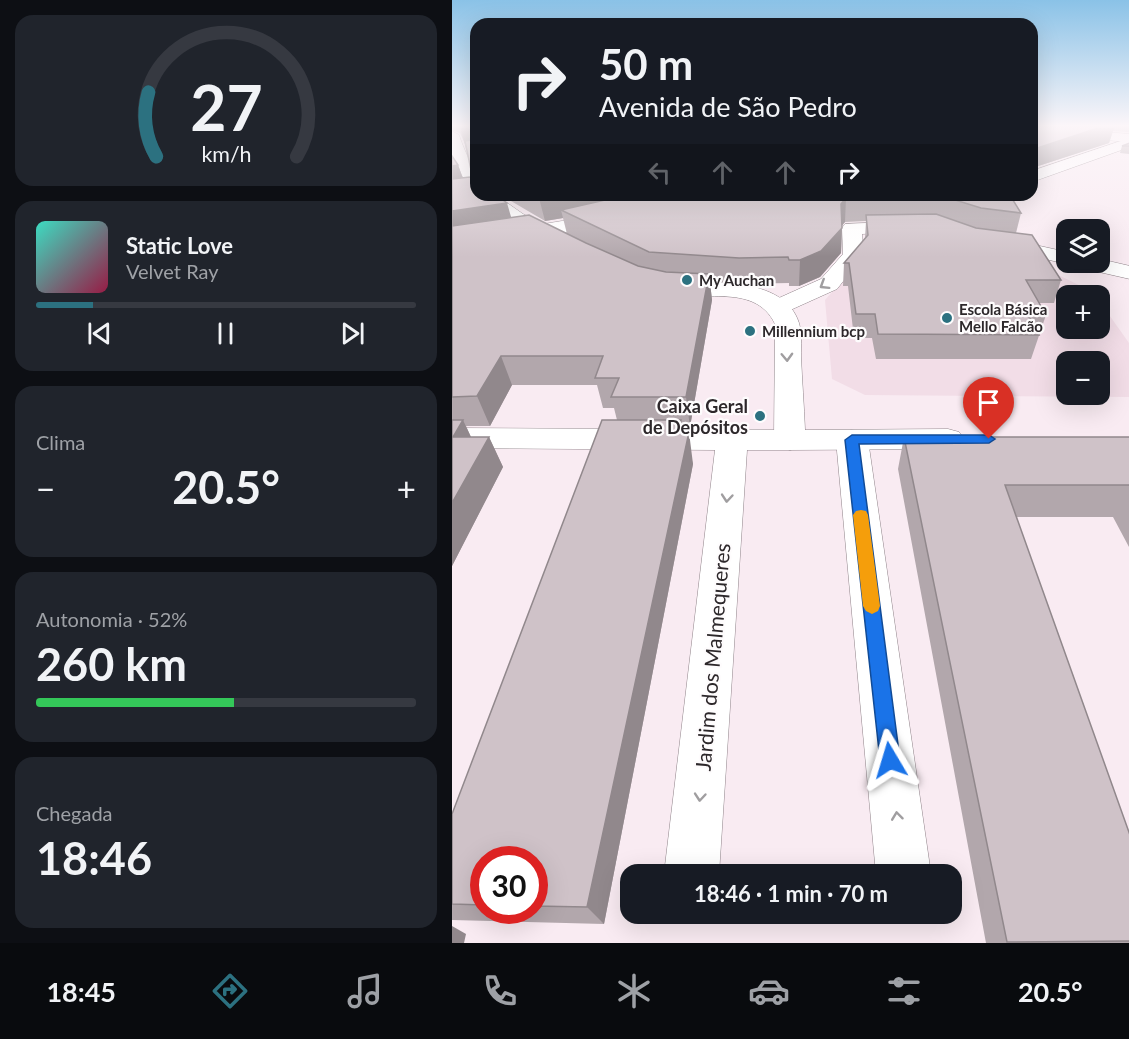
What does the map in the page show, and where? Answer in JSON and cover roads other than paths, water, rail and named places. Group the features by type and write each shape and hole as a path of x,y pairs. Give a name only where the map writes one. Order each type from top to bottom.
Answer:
{"street":[{"path":"1038,175 1053,169"},
{"path":"458,195 470,194"},
{"path":"493,201 516,218 580,252"},
{"path":"452,244 541,231 672,201"},
{"path":"778,308 829,285 854,255 852,228 935,227"},
{"path":"983,242 1006,244 1056,255"},
{"path":"1110,268 1130,273"},
{"path":"644,285 667,290 744,292 758,296 778,308 784,315 786,324 790,440"},
{"path":"452,438 977,439"},
{"name":"Jardim dos Malmequeres","path":"693,864 732,440"},
{"path":"852,440 903,864"}],"place":[{"name":"My Auchan","path":"687,280"},
{"name":"Escola Básica Mello Falcão","path":"947,318"},
{"name":"Millennium bcp","path":"750,331"},
{"name":"Caixa Geral de Depósitos","path":"760,416"}]}
